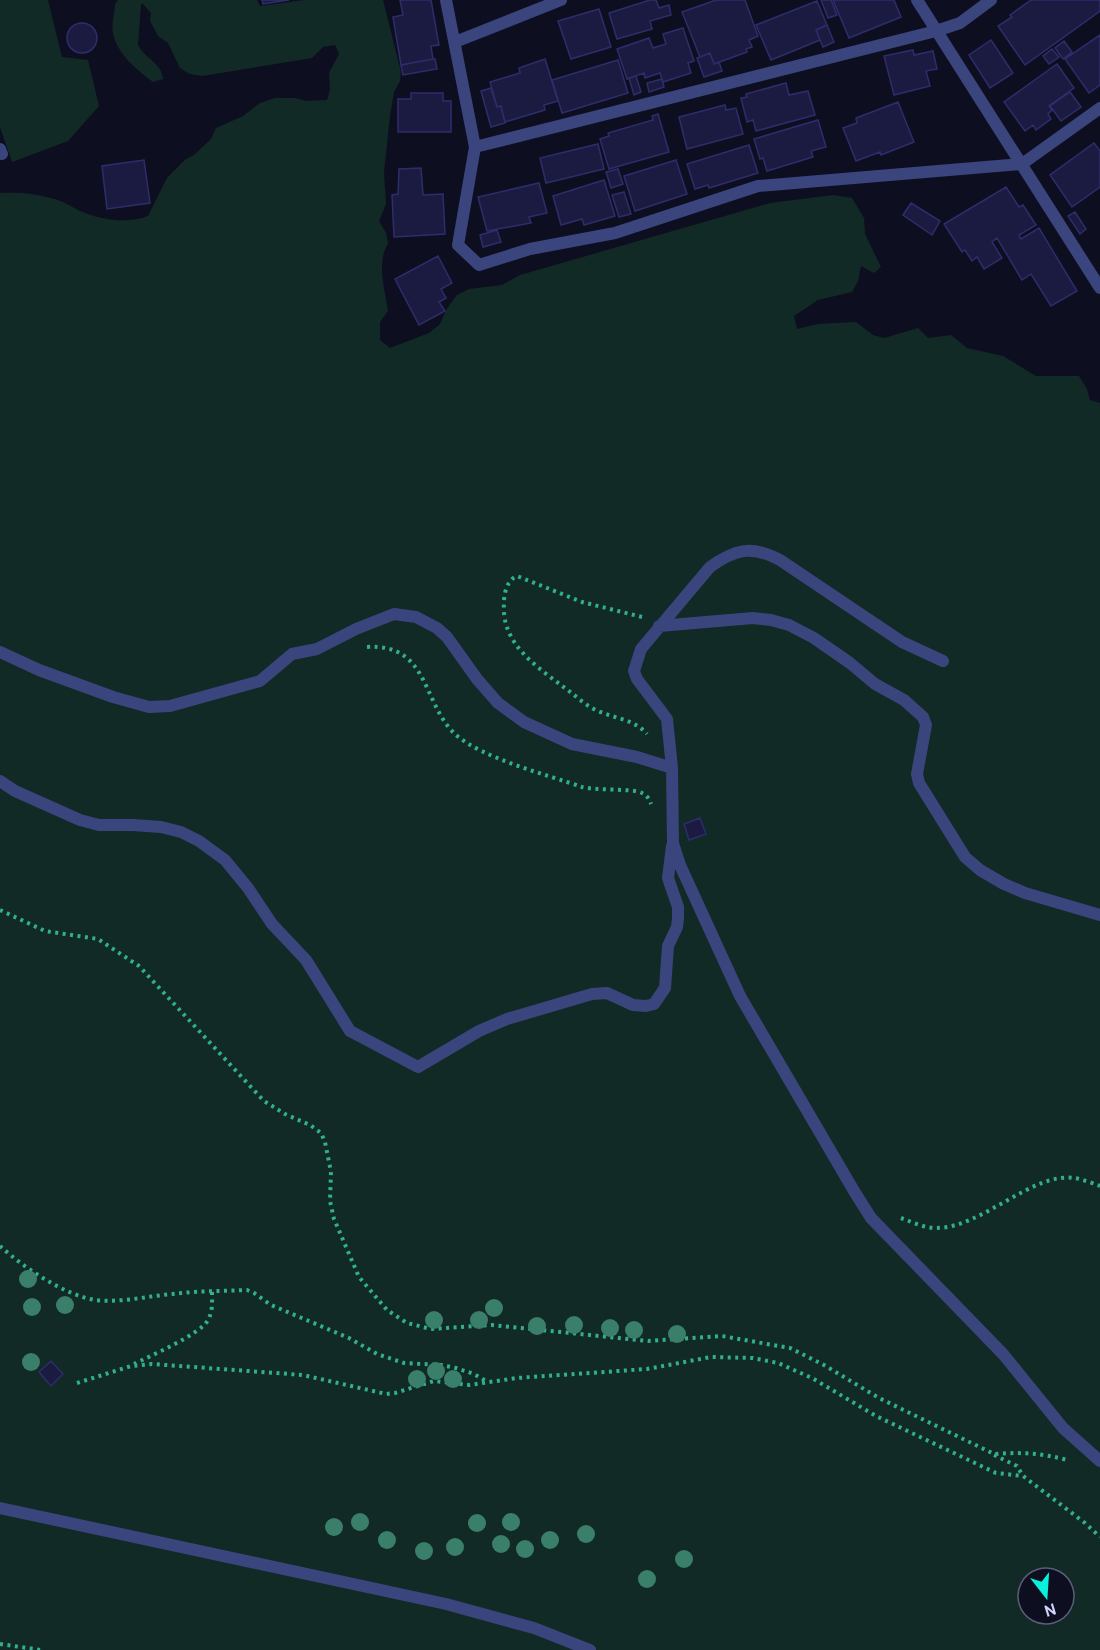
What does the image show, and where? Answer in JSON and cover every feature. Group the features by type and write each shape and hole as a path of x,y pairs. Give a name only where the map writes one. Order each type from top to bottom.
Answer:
{"street":[{"path":"446,0 475,147 458,245 479,265 530,249 615,233 758,186 1022,164 1100,108"},
{"path":"455,42 561,0"},
{"path":"917,0 1100,288"},
{"path":"475,147 936,31 960,23 991,0"},
{"path":"0,781 15,791 80,820 99,825 161,827 181,832 199,841 225,860 248,888 272,924 306,960 350,1031 418,1066 479,1031 507,1019 592,994 607,993 633,1005 646,1006 654,1004 665,988 668,946 677,927 678,918 678,907 668,878 673,843 672,768 667,719 637,679 634,670 641,649 710,567 735,552 748,550 766,552 902,642 943,661"},
{"path":"0,652 39,670 113,697 149,707 170,706 185,704 260,681 292,654 317,649 356,629 394,614 416,617 437,628 447,637 498,703 524,722 572,744 637,757 672,768"},
{"path":"661,624 753,618 789,625 814,638 875,684 904,700 923,717 926,725 917,774 919,783 965,857 980,870 1004,884 1025,893 1100,915"},
{"path":"673,843 680,865 740,996 871,1218 1003,1354 1063,1428 1100,1461"},
{"path":"0,1508 446,1604 534,1628 590,1650"}],"path":[{"path":"648,735 628,720 605,714 584,704 527,659 511,638 506,627 504,600 512,578 517,576 593,605 661,624"},
{"path":"359,648 383,647 398,651 415,666 455,734 472,746 582,787 640,792 648,797 654,810"},
{"path":"0,910 45,931 98,939 117,950 139,966 264,1101 321,1133 331,1172 330,1201 334,1219 359,1277 387,1310 407,1323 430,1329 492,1325 648,1341 722,1336 790,1348 824,1365 879,1398 1017,1466 1023,1476 1100,1538"},
{"path":"898,1217 919,1225 936,1228 978,1217 1046,1182 1057,1179 1073,1177 1100,1186"},
{"path":"0,1246 12,1257 67,1292 94,1299 117,1301 174,1294 247,1290 271,1305 349,1338 377,1354 404,1363 456,1368 489,1382"},
{"path":"76,1383 131,1366 183,1340 207,1323 212,1308 212,1292"},
{"path":"131,1366 152,1364 202,1366 303,1375 386,1394 434,1381 469,1385 647,1369 711,1357 753,1359 778,1363 812,1378 876,1416 996,1473 1023,1476"},
{"path":"994,1454 1012,1452 1045,1454 1067,1460 1075,1465"},
{"path":"0,1644 41,1650"}],"green space":[{"path":"0,0 48,0 62,57 88,60 99,106 68,141 12,162 0,127"},
{"path":"118,0 257,0 260,6 304,0 383,0 401,72 400,81 394,92 390,116 384,173 386,204 379,221 386,233 388,243 384,251 382,268 388,311 380,322 380,340 390,348 429,333 440,324 446,310 457,295 469,289 502,285 520,275 770,203 833,195 852,198 864,218 865,234 881,267 874,273 861,266 858,281 852,292 818,300 794,316 797,329 818,324 856,322 873,335 884,338 918,328 928,338 951,335 967,348 1003,356 1036,376 1079,376 1087,389 1090,400 1100,403 1100,1650 0,1650 0,193 45,196 105,219 132,220 148,216 167,178 211,139 216,128 243,116 260,103 275,98 295,98 306,101 327,100 330,90 329,73 339,54 335,45 323,47 312,58 202,76 190,74 180,68 168,43 158,36 150,21 151,13 141,4 138,45 160,69 163,79 153,82 123,55 115,41 113,22 115,4"}],"building":[{"path":"262,0 289,0 263,4"},
{"path":"400,0 431,0 439,45 431,46 433,59 401,65 393,17 403,15"},
{"path":"656,0 659,8 669,5 671,15 650,21 652,29 617,39 609,13"},
{"path":"716,0 745,0 758,36 749,40 752,47 746,49 747,52 714,64 710,53 700,57 682,12"},
{"path":"821,0 831,0 837,15 828,18"},
{"path":"833,0 894,0 901,17 849,38"},
{"path":"1031,0 1100,0 1100,11 1025,65 998,26"},
{"path":"817,1 827,25 816,30 820,40 771,60 756,25"},
{"path":"599,9 611,47 571,59 558,21"},
{"path":"82,23 93,27 97,38 93,49 82,53 71,49 67,38 71,27"},
{"path":"827,25 834,42 823,47 816,30"},
{"path":"683,28 694,61 688,63 691,73 663,82 660,73 645,78 644,73 627,79 617,49 649,38 653,48 666,44 663,34"},
{"path":"1100,35 1100,85 1089,93 1065,59"},
{"path":"991,40 1013,73 990,88 969,55"},
{"path":"1064,41 1072,52 1063,59 1055,48"},
{"path":"1052,49 1059,57 1049,64 1043,56"},
{"path":"913,50 914,55 933,51 937,69 926,71 930,86 894,95 884,56"},
{"path":"710,53 714,64 719,62 722,71 704,77 697,58"},
{"path":"435,59 437,69 403,75 401,65"},
{"path":"545,59 558,101 544,105 545,110 505,122 501,106 497,107 490,82 520,73 519,68"},
{"path":"618,60 628,93 562,113 552,80"},
{"path":"1057,64 1074,88 1049,106 1052,110 1048,114 1051,119 1036,130 1033,125 1025,131 1004,102"},
{"path":"636,76 641,92 634,95 629,78"},
{"path":"662,79 664,87 649,92 647,83"},
{"path":"786,83 789,95 808,91 815,115 756,131 753,120 747,122 741,98 747,97 746,94"},
{"path":"491,88 497,107 501,106 505,123 491,127 481,91"},
{"path":"1070,92 1081,107 1061,121 1050,106"},
{"path":"411,93 443,93 443,101 451,101 451,132 398,132 398,99 411,99"},
{"path":"898,102 914,142 881,155 880,152 856,161 843,128 857,123 856,118"},
{"path":"725,105 726,110 736,108 743,134 687,149 679,117"},
{"path":"658,114 669,152 609,169 600,139 609,136 608,133 653,120 652,116"},
{"path":"818,120 826,147 811,151 813,157 767,171 763,158 760,159 754,139"},
{"path":"1094,143 1100,151 1100,187 1072,207 1050,175"},
{"path":"598,144 604,169 546,183 540,158"},
{"path":"749,145 758,173 709,188 708,185 695,189 687,164"},
{"path":"144,160 150,203 107,209 102,166"},
{"path":"676,160 687,194 635,211 624,176"},
{"path":"421,168 423,195 443,194 445,234 394,237 392,195 398,194 399,169"},
{"path":"618,169 623,184 611,188 606,172"},
{"path":"604,180 615,216 584,225 582,219 561,225 553,196"},
{"path":"539,183 547,213 529,217 531,223 487,231 478,197"},
{"path":"1006,187 1019,207 1023,205 1036,225 1019,235 1021,239 1039,228 1077,291 1051,306 1031,274 1022,280 997,238 992,242 1002,258 984,269 977,257 972,261 965,250 962,252 944,224"},
{"path":"624,192 631,214 619,217 612,195"},
{"path":"911,203 940,221 932,235 903,215"},
{"path":"1075,212 1086,229 1080,234 1068,216"},
{"path":"497,230 501,242 483,247 480,235"},
{"path":"438,256 452,283 441,289 446,298 439,302 445,311 419,325 395,279"},
{"path":"700,818 706,834 689,840 684,824"},
{"path":"51,1361 63,1374 51,1386 39,1372"}]}
